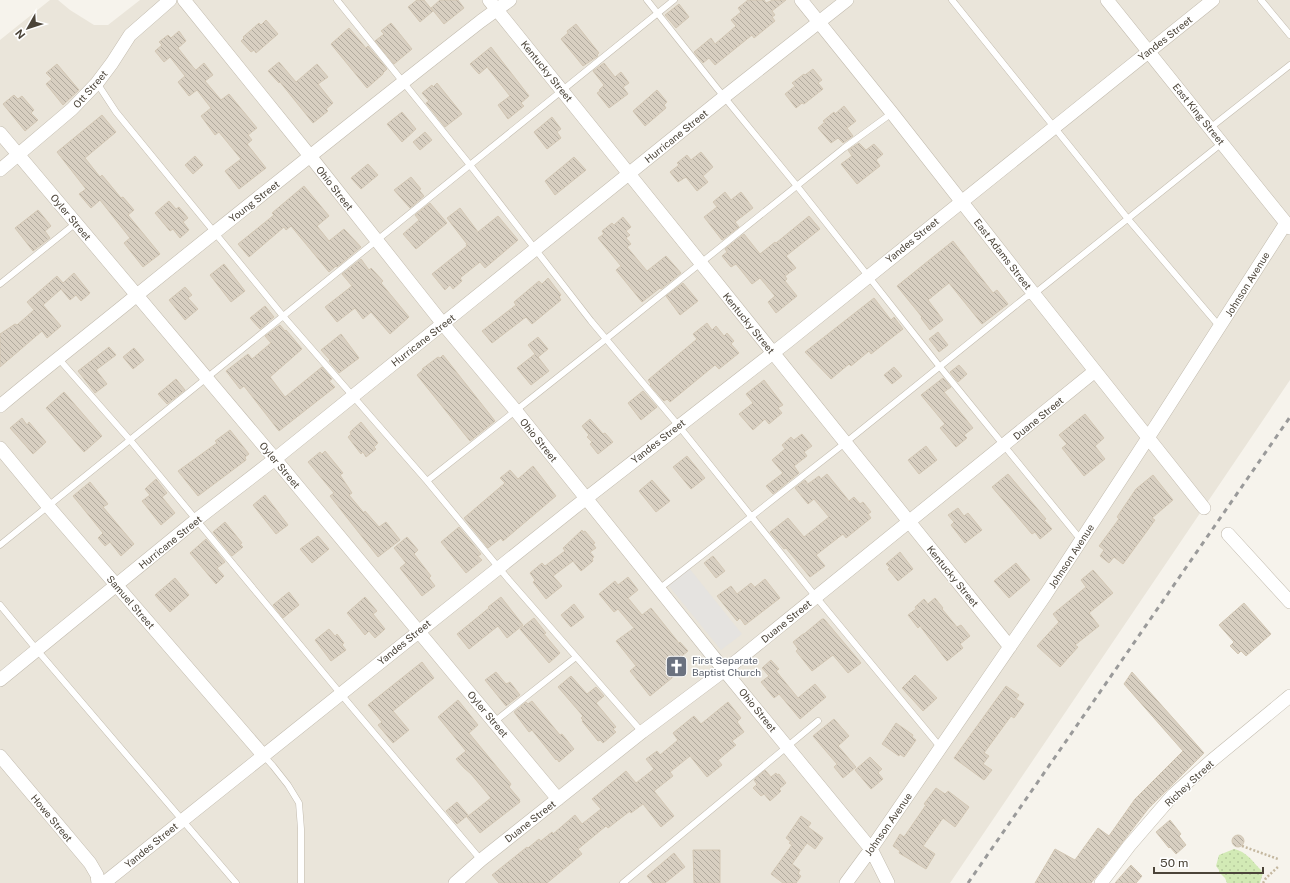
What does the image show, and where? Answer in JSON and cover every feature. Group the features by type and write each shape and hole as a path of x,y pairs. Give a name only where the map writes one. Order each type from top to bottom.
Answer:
{"street":[{"name":"Ott Street","path":"0,170 72,109 97,83 130,35 170,0"},
{"name":"Ohio Street","path":"184,0 443,324 871,849 888,883"},
{"name":"Young Street","path":"0,406 214,232 481,21 493,5 510,0"},
{"name":"East Adams Street","path":"801,0 962,201 1204,508"},
{"name":"Hurricane Street","path":"0,680 196,520 275,459 724,97 847,0"},
{"name":"East King Street","path":"1107,0 1288,225"},
{"name":"Yandes Street","path":"104,883 340,693 678,425 773,352 1213,0"},
{"name":"Kentucky Street","path":"493,5 1010,647"},
{"name":"Oyler Street","path":"0,133 275,459 558,799"},
{"name":"Johnson Avenue","path":"846,883 941,748 1046,594 1220,326 1288,225"},
{"name":"Duane Street","path":"455,883 481,860 642,732 724,670 816,597 1095,371"},
{"name":"Samuel Street","path":"0,448 263,756"},
{"path":"1228,534 1290,601"},
{"name":"Richey Street","path":"1101,883 1129,846 1173,795 1210,762 1290,696"},
{"name":"Howe Street","path":"0,756 90,863 97,874 98,883"}],"lane":[{"path":"337,0 470,165 606,339 678,425 750,517 941,748"},
{"path":"647,0 1003,446 1081,540"},
{"path":"0,545 674,0"},
{"path":"952,0 1128,219 1220,326"},
{"path":"1261,0 1290,36"},
{"path":"1210,128 1290,65"},
{"path":"97,83 116,112 283,316 427,481 576,657 642,732"},
{"path":"427,481 516,412 844,148 892,113"},
{"path":"659,589 845,443 1026,297 1034,294 1223,143"},
{"path":"0,284 76,223"},
{"path":"58,358 130,440 481,860"},
{"path":"0,605 236,883"},
{"path":"494,722 576,657"},
{"path":"623,883 634,872 818,721"},
{"path":"263,756 288,785 298,803 301,829 301,883"}],"path":[{"path":"1242,846 1278,859"},
{"path":"1263,883 1266,878 1279,866"}],"shaded area":[{"path":"50,0 58,0 70,10 94,25 108,25 140,0 1290,0 1290,380 950,883 0,883 0,40"},
{"path":"689,568 742,634 721,650 668,585"}],"green space":[{"path":"1234,849 1246,854 1261,870 1263,873 1260,883 1227,883 1216,866 1219,855"}],"building":[{"path":"417,0 424,0 433,11 420,22 408,7"},
{"path":"440,0 458,0 464,8 444,24 431,8"},
{"path":"748,0 764,0 766,3 773,0 786,0 772,11 775,15 772,17 775,21 754,38 752,35 715,65 709,58 703,63 694,52 711,38 715,44 736,26 731,20 741,12 738,8"},
{"path":"679,4 689,17 676,28 665,15"},
{"path":"266,20 278,34 256,53 254,50 251,52 241,41 244,38 243,37 259,23 261,25"},
{"path":"391,23 412,49 394,64 375,41 384,34 381,31"},
{"path":"576,24 599,53 597,55 598,56 583,66 561,39 568,33 567,31"},
{"path":"349,28 366,48 368,46 387,69 367,88 331,44"},
{"path":"179,31 186,41 178,48 193,67 196,70 204,63 213,75 205,81 221,100 229,94 257,128 248,135 252,140 247,144 266,168 239,189 225,171 241,159 219,132 215,135 201,116 211,108 197,90 189,96 178,82 185,76 170,57 164,62 155,51 162,45 159,42 168,35 171,38"},
{"path":"491,47 529,96 521,103 524,106 508,119 498,105 510,96 487,67 479,74 470,64"},
{"path":"279,62 296,82 317,64 328,77 318,84 333,103 326,109 328,111 313,123 280,82 279,83 268,71"},
{"path":"604,63 615,77 621,72 629,83 623,87 628,94 609,108 597,93 604,85 593,71"},
{"path":"57,64 79,90 63,105 46,84 52,79 46,73"},
{"path":"813,69 822,80 818,83 823,89 804,104 802,103 796,108 785,94 795,86 792,83"},
{"path":"437,83 462,114 445,127 426,103 429,101 422,93"},
{"path":"657,90 667,102 664,105 666,108 645,126 633,111"},
{"path":"14,95 18,99 22,96 34,110 31,113 38,120 25,131 3,104"},
{"path":"844,106 856,121 847,128 853,136 843,143 838,138 831,143 818,128 825,122 823,121 834,112 835,114"},
{"path":"402,112 416,129 402,142 387,124"},
{"path":"102,115 116,132 85,158 100,177 102,175 121,198 123,197 134,210 128,215 160,254 143,267 124,243 130,238 100,200 91,208 79,194 86,189 57,152"},
{"path":"552,117 561,129 557,132 561,138 547,149 534,132"},
{"path":"425,132 432,140 420,150 413,142"},
{"path":"859,143 866,150 874,144 883,154 876,160 880,166 857,184 841,164 852,156 848,150"},
{"path":"701,152 713,167 703,176 708,182 697,191 686,177 678,182 670,172 679,165 677,163 687,155 691,160"},
{"path":"195,156 203,165 193,174 185,165"},
{"path":"574,157 586,170 555,195 545,181"},
{"path":"368,164 378,175 361,189 351,178"},
{"path":"411,177 421,189 419,190 424,196 410,208 394,190"},
{"path":"304,186 329,216 317,226 329,241 344,229 361,247 329,272 291,226 286,230 284,227 249,257 238,244 274,215 272,213"},
{"path":"725,192 731,200 741,192 753,208 735,222 739,227 722,240 704,217 717,207 713,202"},
{"path":"169,201 176,209 179,207 188,218 183,222 189,230 180,238 173,229 170,231 155,213"},
{"path":"430,203 447,223 416,249 403,234 419,220 415,215"},
{"path":"460,208 478,232 498,216 518,240 485,268 480,262 460,278 462,281 453,289 450,285 445,290 432,274 467,246 447,218"},
{"path":"38,210 51,226 45,231 50,238 33,251 15,228"},
{"path":"809,216 820,229 786,256 796,268 785,276 787,279 785,281 797,296 776,313 768,302 775,296 760,278 752,284 736,264 731,267 722,256 727,252 725,249 744,234 760,254"},
{"path":"623,217 631,227 626,231 630,235 626,238 631,244 627,247 647,271 666,256 681,273 642,302 616,270 621,266 598,238 604,234 602,231 612,223 614,225"},
{"path":"953,241 993,293 997,290 1008,304 982,324 949,283 928,300 943,320 930,330 921,318 922,317 897,286"},
{"path":"361,259 369,270 371,268 383,281 381,283 409,317 390,334 371,312 363,319 355,308 337,322 325,307 352,286 342,274"},
{"path":"224,264 245,291 231,302 210,275"},
{"path":"74,273 90,293 81,301 76,295 70,300 61,289 43,305 61,326 47,338 42,331 0,367 0,334 15,324 17,325 34,310 27,302 57,276 63,283"},
{"path":"548,278 561,295 559,297 561,300 532,324 526,317 492,343 482,331 516,305 514,302 539,281 542,284"},
{"path":"683,283 698,301 680,315 666,296"},
{"path":"185,287 192,295 188,298 198,309 185,320 169,300"},
{"path":"874,298 891,320 894,317 903,329 871,354 869,351 851,366 849,364 831,379 805,352"},
{"path":"265,306 274,317 260,329 250,318"},
{"path":"707,323 712,330 716,326 724,336 727,333 734,341 731,344 739,353 719,369 715,365 670,402 667,399 664,401 650,385 651,384 648,380 697,339 693,334"},
{"path":"280,325 302,349 270,377 285,397 322,367 332,379 329,381 335,387 279,431 244,386 240,389 226,371 248,354 252,359 271,343 265,336"},
{"path":"938,332 948,345 939,352 929,339"},
{"path":"341,334 359,358 339,373 321,350"},
{"path":"538,337 548,349 538,357 549,371 531,385 517,368 535,354 528,345"},
{"path":"109,347 116,355 96,370 107,384 95,393 78,371"},
{"path":"134,348 144,360 133,369 123,357"},
{"path":"443,355 495,421 470,441 417,375 423,370 422,369"},
{"path":"959,365 967,374 958,382 950,372"},
{"path":"894,367 902,376 892,384 884,375"},
{"path":"943,378 951,387 944,392 973,428 964,435 967,438 956,447 940,428 945,424 921,395"},
{"path":"176,379 185,390 167,404 158,394"},
{"path":"764,380 783,405 778,408 782,413 769,424 765,419 753,430 739,414 753,403 746,394"},
{"path":"643,391 657,407 641,420 628,403"},
{"path":"64,392 102,436 84,452 46,408"},
{"path":"1085,414 1104,438 1095,446 1105,459 1084,476 1062,448 1067,444 1059,435"},
{"path":"22,418 27,425 29,422 46,442 33,454 10,428"},
{"path":"590,419 603,434 605,433 613,442 598,454 590,444 592,442 587,437 589,435 582,426"},
{"path":"361,422 378,443 374,447 376,449 366,457 363,452 361,454 348,437 351,434 350,432"},
{"path":"230,430 249,454 245,457 246,460 198,496 178,471 217,443 215,441"},
{"path":"802,434 812,446 804,452 807,456 794,466 799,473 773,494 766,486 783,473 772,460 785,449 782,445 791,437 794,440"},
{"path":"926,446 937,460 919,474 908,460"},
{"path":"325,451 343,473 340,475 352,493 349,495 364,513 365,511 379,527 386,522 400,540 378,557 330,496 334,493 308,462 320,452 322,454"},
{"path":"687,456 705,478 691,489 673,467"},
{"path":"533,466 556,496 503,541 501,538 488,548 464,518 505,483 500,478 510,470 518,479"},
{"path":"827,474 849,501 854,497 860,504 863,502 871,512 868,514 871,518 846,538 843,534 816,555 825,566 810,577 786,548 784,549 770,532 788,518 804,537 829,517 814,499 808,504 795,488 805,480 808,484 819,476 821,479"},
{"path":"1008,474 1046,519 1044,520 1052,529 1040,539 1035,532 1032,534 992,487"},
{"path":"1153,475 1173,500 1152,518 1155,520 1123,564 1114,557 1109,563 1100,556 1104,550 1099,546 1119,519 1117,517 1136,489"},
{"path":"156,479 167,493 162,497 175,513 161,525 142,501 150,495 145,489"},
{"path":"652,480 670,501 656,512 639,491"},
{"path":"90,482 108,504 103,507 134,544 121,556 110,542 105,546 98,538 103,533 73,496"},
{"path":"265,495 288,525 276,534 253,505"},
{"path":"958,508 964,516 968,513 982,530 965,543 951,525 954,522 948,515"},
{"path":"225,522 242,543 240,544 243,547 232,556 213,532"},
{"path":"459,527 481,554 478,556 482,560 466,573 441,542"},
{"path":"582,530 583,532 585,531 595,543 593,544 596,548 590,552 594,557 592,559 593,561 581,571 573,561 553,576 562,586 546,599 533,582 535,580 530,573 542,563 545,566 565,551 563,548"},
{"path":"318,536 329,549 312,563 300,549"},
{"path":"407,537 418,550 414,554 431,576 429,578 435,586 422,596 400,568 406,563 394,548"},
{"path":"206,539 225,562 217,568 224,576 216,584 190,553"},
{"path":"900,552 913,569 898,581 888,569 890,568 886,564"},
{"path":"713,556 725,571 716,578 704,563"},
{"path":"1016,563 1030,580 1009,598 994,581"},
{"path":"1093,570 1113,593 1089,613 1099,626 1075,645 1078,647 1060,667 1037,646 1059,622 1053,614 1086,587 1081,580"},
{"path":"628,577 638,590 628,598 642,615 651,608 679,643 680,642 688,651 677,660 684,668 650,696 630,671 636,666 616,641 634,628 618,609 614,612 599,594 615,581 618,585"},
{"path":"175,578 189,595 170,612 155,595"},
{"path":"765,579 780,598 745,625 740,618 737,621 717,596 731,586 737,594 751,583 755,587"},
{"path":"289,592 299,605 283,618 273,605"},
{"path":"365,597 377,611 373,614 385,629 375,638 369,631 365,635 347,613"},
{"path":"501,597 523,625 507,638 498,626 469,649 457,634"},
{"path":"935,598 957,627 961,625 970,636 960,644 963,648 947,661 920,626 918,628 908,615 916,609 915,607 924,599 928,604"},
{"path":"1244,603 1271,634 1246,656 1241,651 1238,654 1230,646 1234,642 1219,625"},
{"path":"574,604 584,617 571,627 561,615"},
{"path":"534,618 546,633 544,634 560,653 549,663 520,629"},
{"path":"824,619 861,663 848,673 833,655 812,671 796,651 798,649 793,642"},
{"path":"329,629 335,636 337,634 344,643 342,645 346,650 331,661 315,640"},
{"path":"771,660 779,669 776,671 798,698 815,684 826,697 800,719 779,694 774,698 761,682 769,676 762,668"},
{"path":"422,662 434,678 393,711 409,730 393,743 378,725 382,722 368,705"},
{"path":"496,672 506,684 510,682 520,695 506,706 485,680"},
{"path":"1132,672 1204,753 1148,809 1091,883 1035,883 1055,849 1075,860 1098,828 1109,836 1135,799 1183,751 1124,684"},
{"path":"915,675 937,698 923,711 902,688"},
{"path":"571,676 587,694 596,687 604,696 596,703 616,727 613,729 616,732 603,743 600,740 598,741 582,721 583,720 581,718 583,716 558,687"},
{"path":"1006,686 1019,695 1016,699 1024,704 1014,718 1011,716 984,753 989,756 983,764 992,770 984,780 954,758"},
{"path":"458,700 478,725 469,733 511,784 509,787 520,800 520,802 480,833 467,817 491,798 456,759 466,751 438,717"},
{"path":"532,701 560,735 562,734 574,749 559,762 532,730 529,732 514,712 526,702 528,704"},
{"path":"728,702 741,718 737,722 744,732 732,741 736,745 718,760 722,765 707,777 690,756 670,772 673,776 654,791 674,816 661,827 643,804 631,813 630,811 608,828 606,826 578,849 582,854 547,883 499,883 492,875 527,847 528,848 539,839 541,841 552,832 553,834 575,815 582,824 601,809 592,799 626,771 636,783 654,769 646,759 657,751 660,755 678,740 673,733 694,716 701,724"},
{"path":"834,719 849,736 838,746 856,767 843,778 834,767 837,764 813,736"},
{"path":"896,723 913,735 912,737 916,740 904,757 900,754 899,756 882,744"},
{"path":"870,757 882,769 878,773 883,779 871,789 855,770"},
{"path":"765,770 771,777 776,773 777,775 779,774 786,783 779,789 781,791 770,801 764,794 761,796 753,788 757,784 754,780"},
{"path":"936,788 945,794 948,791 969,807 955,827 943,818 923,846 935,854 926,869 899,853 900,851 893,846 900,834 904,837 926,805 924,804"},
{"path":"457,802 468,815 457,824 446,811"},
{"path":"801,816 811,823 808,827 823,838 815,849 807,843 792,864 800,870 798,874 801,876 796,883 783,883 771,874 792,845 786,838"},
{"path":"1170,820 1181,834 1179,836 1186,845 1176,854 1156,832"},
{"path":"1240,835 1243,836 1243,846 1236,847 1233,846 1232,839 1233,836"},
{"path":"693,850 720,850 720,883 694,883"},
{"path":"674,853 685,867 665,883 653,883 647,876"},
{"path":"1131,865 1142,876 1136,883 1115,883"}],"railway":[{"path":"968,883 1290,417"}],"place":[{"name":"First Separate Baptist Church","path":"676,666"}]}
